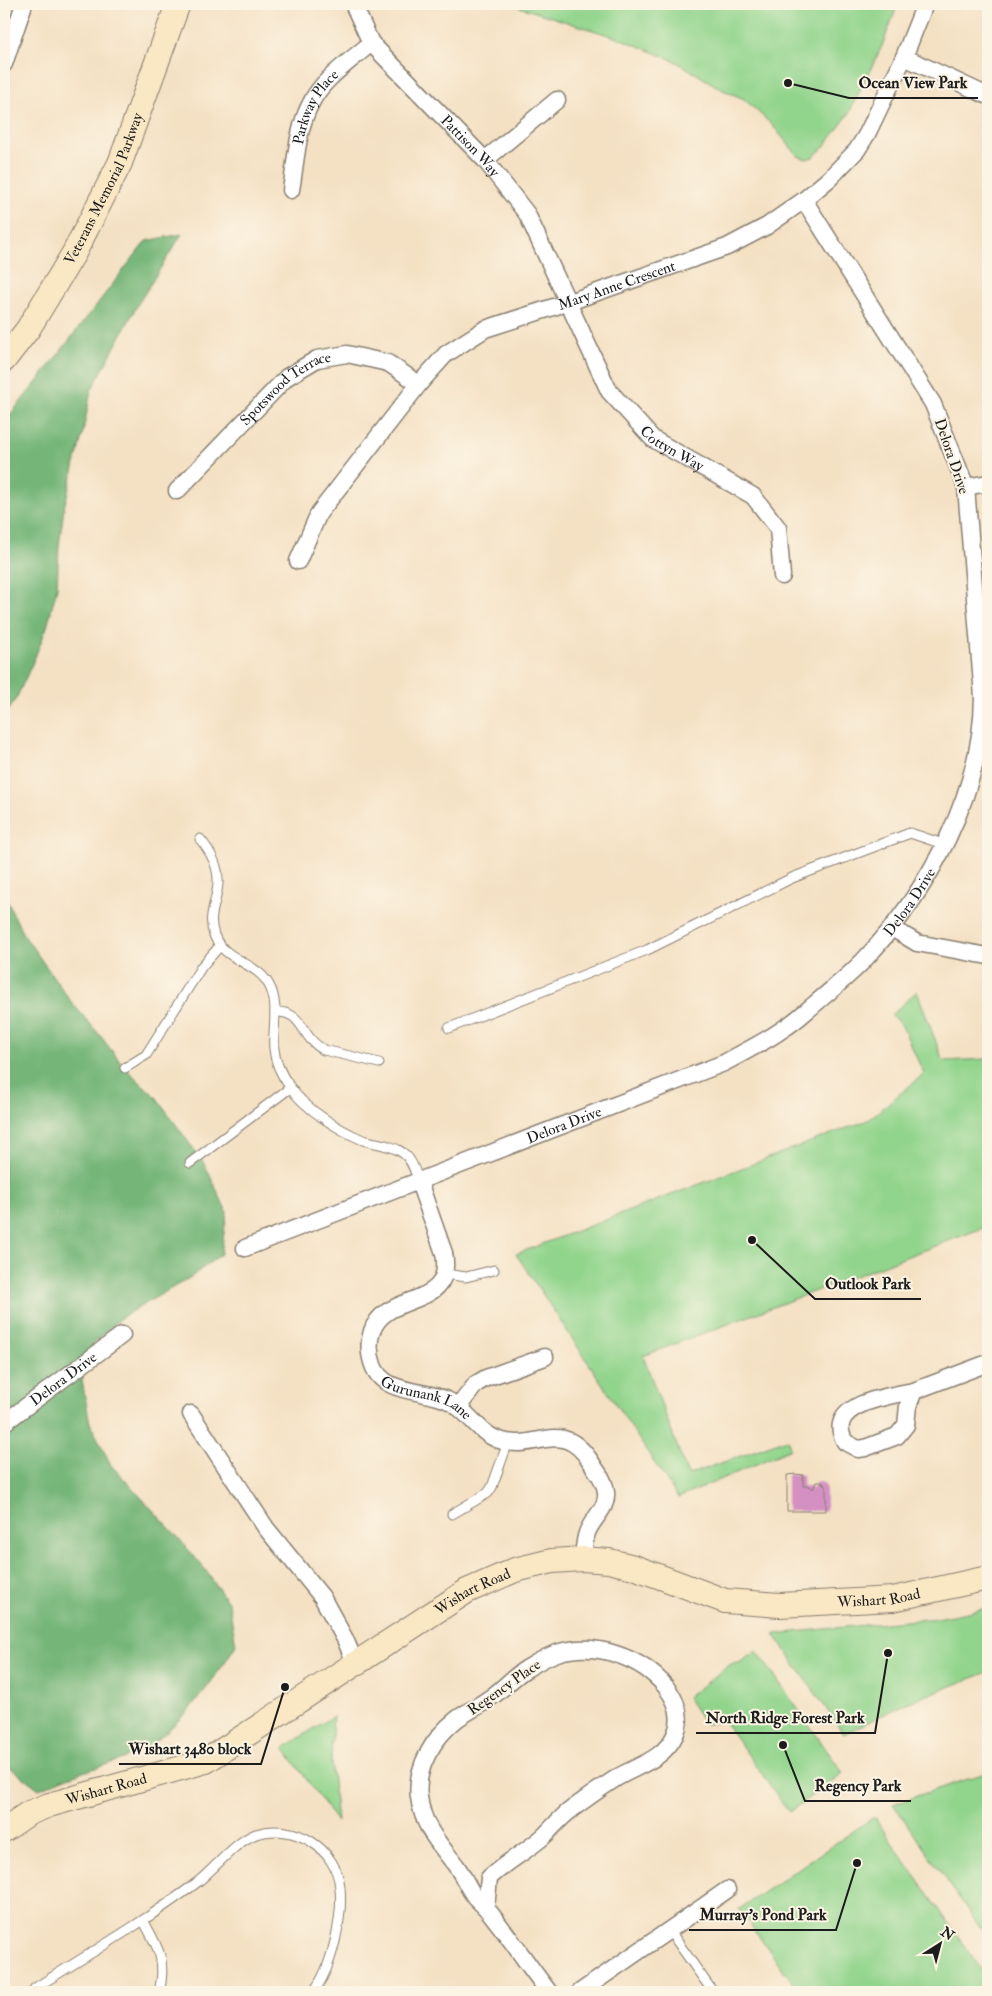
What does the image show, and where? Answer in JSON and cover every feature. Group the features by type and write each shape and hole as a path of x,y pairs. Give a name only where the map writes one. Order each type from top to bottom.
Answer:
{"street":[{"path":"4,64 24,4"},
{"name":"Veterans Memorial Parkway","path":"4,360 28,329 74,253 120,163 178,4"},
{"name":"Pattison Way","path":"352,4 371,43 485,160 527,214 569,302"},
{"name":"Mary Anne Crescent","path":"298,561 320,513 419,384 446,354 485,329 727,247 767,226 804,200 830,178 857,150 883,103 925,4"},
{"name":"Parkway Place","path":"292,190 300,132 311,102 331,77 371,43"},
{"path":"904,57 988,96"},
{"path":"485,160 557,100"},
{"name":"Delora Drive","path":"245,1248 724,1063 784,1029 847,977 892,928 919,888 943,844 968,790 978,754 983,716 966,487 934,404 804,200"},
{"name":"Cottyn Way","path":"569,302 609,391 653,439 753,496 778,528 782,576"},
{"name":"Spotswood Terrace","path":"177,491 287,377 317,359 347,354 388,363 419,384"},
{"path":"966,487 988,483"},
{"path":"892,928 907,938 922,944 988,956"},
{"path":"420,1182 444,1253 445,1274"},
{"name":"Gurunank Lane","path":"445,1274 432,1292 385,1314 373,1328 369,1348 374,1368 379,1376 399,1388 440,1398 458,1407 485,1433 497,1440 524,1444 552,1437 565,1439 577,1445 603,1481 606,1493 605,1502 586,1534 583,1559"},
{"name":"Delora Drive","path":"4,1423 122,1335"},
{"path":"458,1407 469,1390 481,1381 545,1357"},
{"path":"914,1391 908,1406 906,1425 897,1436 865,1448 851,1446 845,1442 840,1428 844,1415 850,1410 882,1397 914,1391 988,1363"},
{"path":"191,1414 266,1528 322,1597 345,1639 356,1664"},
{"name":"Wishart Road","path":"4,1830 30,1813 49,1805 206,1760 467,1591 515,1570 552,1561 583,1559 609,1561 634,1567 725,1600 780,1604 893,1599 988,1578"},
{"name":"Regency Place","path":"489,1878 544,1836 569,1811 620,1776 658,1756 668,1747 676,1734 679,1710 673,1696 651,1672 619,1655 598,1650 572,1650 556,1654 524,1670 498,1692 447,1728 432,1746 425,1758 419,1776 418,1795 422,1818 439,1845 459,1870 466,1884 549,1992"},
{"path":"459,1870 473,1876 489,1878 486,1908"},
{"path":"580,1992 727,1890"}],"lane":[{"path":"449,1028 647,950 792,878 910,833 943,844"},
{"path":"200,838 213,858 218,872 218,884 211,916 215,937 220,946 230,955 262,976 269,985 275,1012 274,1051 277,1062 290,1088 306,1106 353,1135 404,1153 420,1182"},
{"path":"125,1068 146,1055 202,966 220,946"},
{"path":"275,1012 291,1014 298,1021 307,1038 324,1050 379,1062"},
{"path":"190,1163 290,1088"},
{"path":"445,1274 466,1277 494,1270"},
{"path":"452,1514 488,1493 492,1488 508,1442"},
{"path":"32,1992 35,1988 143,1920 196,1883 246,1838 275,1831 304,1837 323,1851 331,1860 338,1877 341,1895 332,1955 323,1977 313,1992"},
{"path":"143,1920 160,1950 164,1976 159,1992"},
{"path":"669,1930 713,1992"}],"green space":[{"path":"510,4 898,4 882,46 848,115 824,147 813,157 806,159 798,156 772,125 744,99 723,90 675,61 621,39"},
{"path":"182,234 138,304 91,391 64,508 59,546 57,588 47,627 17,697 4,718 4,422 146,241"},
{"path":"4,894 23,934 72,1003 125,1068 157,1098 205,1165 227,1212 221,1254 191,1277 122,1317 93,1344 82,1381 90,1423 111,1465 204,1568 229,1604 236,1645 197,1700 175,1724 149,1746 123,1759 39,1789 4,1763"},
{"path":"917,991 943,1061 988,1059 988,1226 643,1356 688,1475 787,1439 791,1449 678,1498 516,1254 868,1120 924,1074 902,1026 891,1015"},
{"path":"988,1608 988,1672 904,1704 844,1734 774,1634 937,1618"},
{"path":"757,1651 843,1773 789,1812 724,1721 705,1724 687,1697 731,1664 739,1663"},
{"path":"333,1716 331,1761 337,1822 284,1748"},
{"path":"988,1772 988,1939 893,1804"},
{"path":"874,1817 988,1979 988,1992 789,1992 793,1983 739,1909"}],"building":[{"path":"787,1475 803,1475 803,1486 810,1486 813,1489 816,1482 822,1482 826,1486 826,1511 787,1511"}],"place":[{"name":"Ocean View Park","path":"788,83"},
{"name":"Outlook Park","path":"752,1240"},
{"name":"North Ridge Forest Park","path":"888,1653"},
{"name":"Wishart 3480 block","path":"285,1687"},
{"name":"Regency Park","path":"783,1745"},
{"name":"Murray's Pond Park","path":"857,1863"}]}
